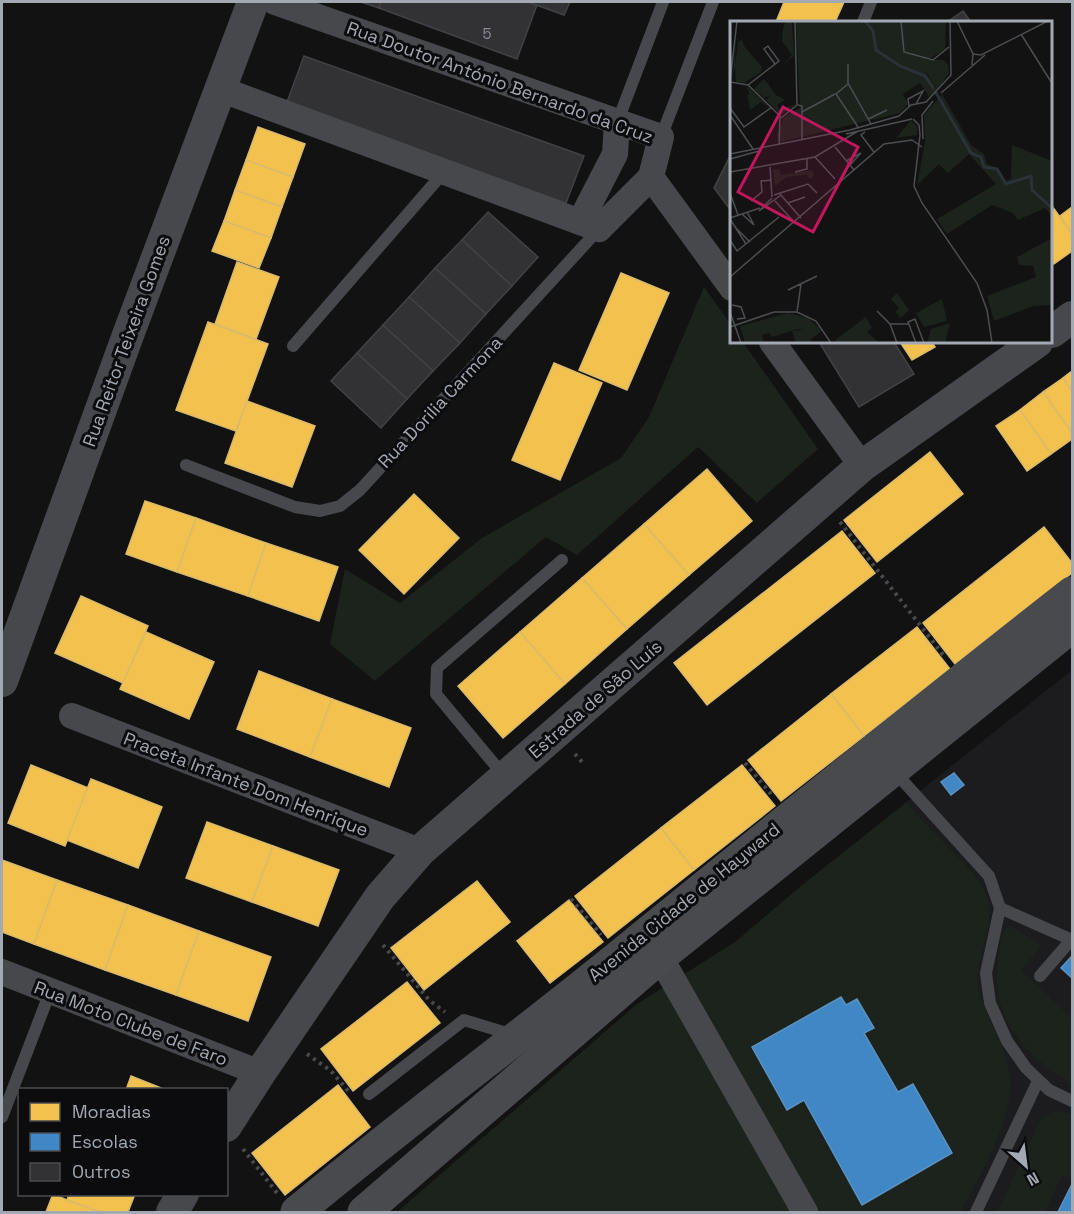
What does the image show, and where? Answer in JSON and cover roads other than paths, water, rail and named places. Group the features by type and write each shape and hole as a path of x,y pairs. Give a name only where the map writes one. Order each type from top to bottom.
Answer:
{"main road":[{"name":"Avenida Cidade de Hayward","path":"287,1203 373,1148 518,1036 1072,592"},
{"name":"Avenida Cidade de Hayward","path":"364,1212 660,957 1072,626"}],"street":[{"name":"Rua Reitor Teixeira Gomes","path":"2,681 253,2"},
{"name":"Rua Doutor António Bernardo da Cruz","path":"275,2 661,137 651,177"},
{"path":"220,89 590,225 615,154 617,123"},
{"path":"651,177 730,285"},
{"name":"Rua Dorilia Carmona","path":"590,225 651,177"},
{"path":"1053,331 1072,317"},
{"path":"773,344 862,466"},
{"name":"Estrada de São Luís","path":"234,1137 260,1073 380,897 420,851 862,466 1034,344"},
{"name":"Praceta Infante Dom Henrique","path":"72,716 420,851"},
{"path":"660,957 805,1212"},
{"name":"Rua Moto Clube de Faro","path":"2,972 260,1073"},
{"path":"172,1212 182,1196"}],"lane":[{"path":"617,123 663,2"},
{"path":"661,137 712,2"},
{"path":"863,21 871,2"},
{"path":"293,346 444,172"},
{"name":"Rua Dorilia Carmona","path":"186,465 295,507 320,512 340,506 360,490 590,225"},
{"path":"505,777 436,694 437,668 562,560"},
{"path":"893,770 989,876 1000,908 986,973 990,1003 1015,1054 1038,1081 1048,1089 1072,1101"},
{"path":"1000,908 1072,939 1041,975"},
{"path":"2,1117 50,992"},
{"path":"369,1094 464,1020 518,1036"},
{"path":"976,1212 1038,1081"}]}
